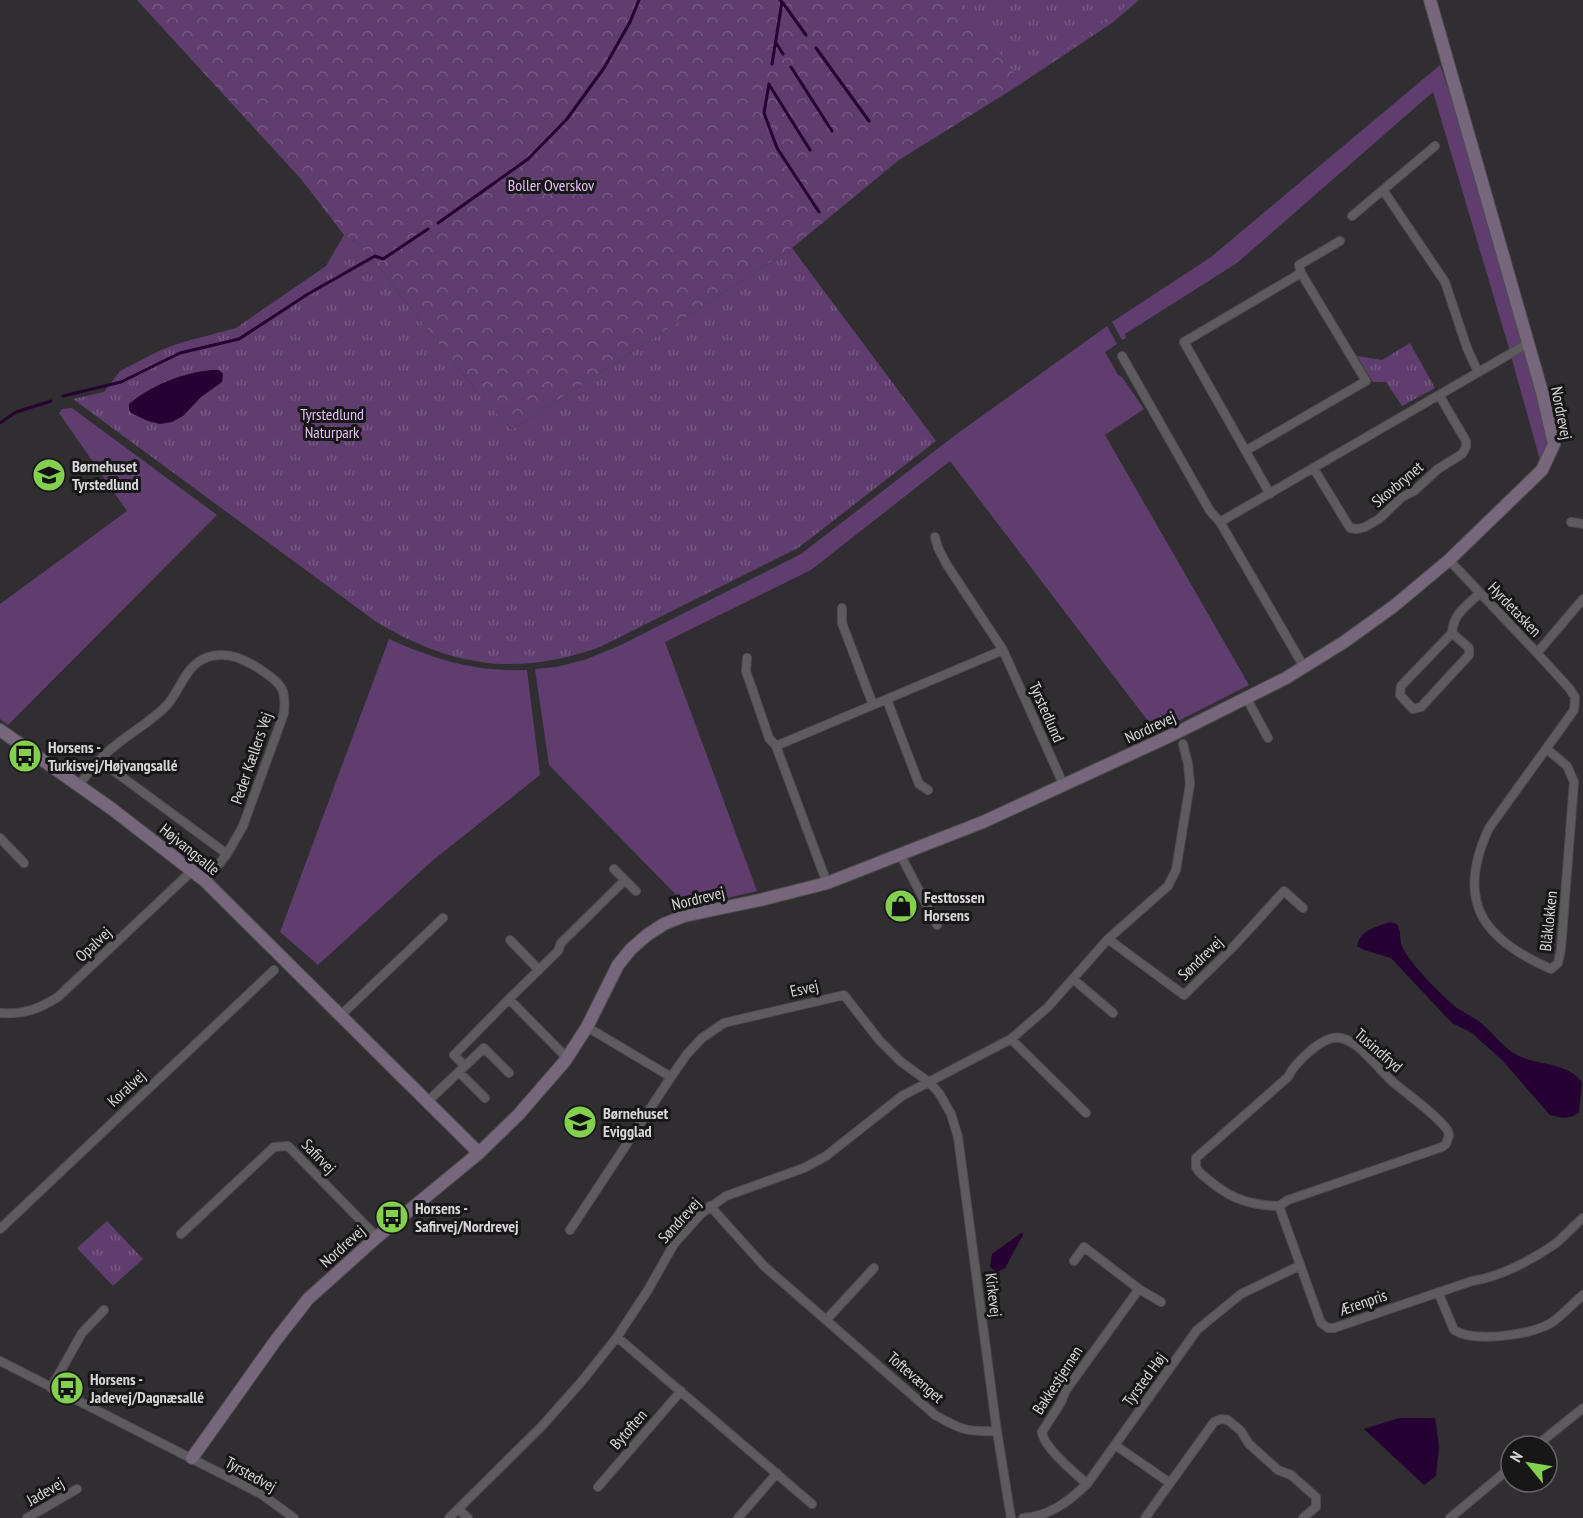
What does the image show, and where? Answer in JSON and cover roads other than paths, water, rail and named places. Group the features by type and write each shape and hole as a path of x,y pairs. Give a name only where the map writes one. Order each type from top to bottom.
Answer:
{"street":[{"name":"Nordrevej","path":"192,1458 308,1299 478,1153 519,1114 567,1058 587,1027 618,965 647,935 664,924 684,916 827,883 982,822 1064,786 1247,699 1344,642 1394,606 1449,560 1542,470 1551,455 1554,444 1430,0"},
{"path":"1352,216 1435,146"},
{"path":"1383,190 1445,282 1467,348 1478,372"},
{"path":"1247,450 1366,381 1301,273 1299,265 1340,241"},
{"path":"1270,494 1184,342 1301,273"},
{"path":"1220,522 1527,344"},
{"path":"1122,356 1210,511 1220,522 1304,667"},
{"name":"Skovbrynet","path":"1314,469 1350,528 1365,527 1379,519 1402,497 1462,454 1466,447 1466,441 1439,395"},
{"path":"1571,522 1583,524"},
{"name":"Tyrstedlund","path":"935,537 947,565 1003,650 1064,786"},
{"name":"Hyrdetasken","path":"1449,560 1537,653 1583,599"},
{"path":"1452,633 1469,648 1469,655 1421,707 1413,709 1400,695 1401,686 1452,633 1456,615 1479,594"},
{"path":"842,608 842,623 873,705"},
{"path":"776,746 1003,650"},
{"name":"Blåklokken","path":"1537,653 1575,697 1574,710 1489,828 1475,867 1474,888 1480,915 1492,932 1511,950 1551,969 1558,963 1561,949 1574,782 1568,766 1546,749"},
{"name":"Peder Kællers Vej","path":"78,785 99,760 152,719 168,703 190,669 206,658 231,655 271,677 281,685 286,696 284,713 243,826 227,854 205,880"},
{"path":"747,658 746,671 769,738 776,746 827,883"},
{"path":"1247,699 1268,738"},
{"path":"887,700 919,784 928,790"},
{"name":"Højvangsalle","path":"0,730 205,880 478,1153"},
{"name":"Søndrevej","path":"449,1518 542,1426 582,1381 617,1337 648,1290 674,1244 710,1206 726,1196 804,1168 826,1156 902,1096 1011,1039 1048,1007 1108,939 1168,886 1176,870 1190,784 1188,764 1182,744"},
{"path":"99,760 227,854"},
{"path":"0,838 24,863"},
{"path":"900,854 936,925"},
{"path":"614,869 636,891"},
{"name":"Opalvej","path":"0,1014 17,1014 39,1009 58,997 193,870"},
{"path":"485,1098 454,1055 625,880"},
{"name":"Søndrevej","path":"1108,939 1184,995 1234,946 1284,891 1303,908"},
{"path":"340,1016 442,918"},
{"path":"510,940 539,970"},
{"name":"Koralvej","path":"0,1228 274,970"},
{"path":"1073,980 1113,1013"},
{"name":"Esvej","path":"570,1230 687,1054 702,1038 724,1023 844,995 880,1041 900,1061 930,1083"},
{"path":"509,999 567,1058"},
{"path":"587,1027 671,1077"},
{"name":"Tusindfryd","path":"1339,1037 1350,1041 1448,1131 1448,1139 1442,1147 1288,1200 1280,1206 1257,1206 1234,1198 1199,1172 1196,1167 1196,1158 1288,1077 1292,1068 1311,1051 1330,1039 1339,1037"},
{"path":"1011,1039 1086,1113"},
{"path":"427,1102 483,1048 509,1073"},
{"name":"Kirkevej","path":"930,1083 939,1093 951,1114 958,1137 997,1431 1011,1518"},
{"name":"Safirvej","path":"181,1234 274,1147 288,1146 377,1238"},
{"name":"Toftevænget","path":"710,1206 764,1266 935,1415 958,1428 973,1432 997,1431"},
{"path":"1280,1206 1299,1266"},
{"name":"Ærenpris","path":"1299,1266 1321,1323 1328,1328 1334,1328 1438,1292 1482,1280 1556,1244 1583,1218"},
{"path":"1074,1261 1083,1247 1139,1289 1161,1302"},
{"name":"Tyrsted Høj","path":"1023,1518 1060,1507 1087,1484 1197,1330 1241,1294 1299,1266"},
{"path":"827,1319 874,1268"},
{"name":"Bakkestjernen","path":"1087,1484 1046,1443 1041,1435 1066,1390 1139,1289"},
{"path":"1438,1292 1454,1330 1464,1335 1480,1336 1503,1335 1537,1329 1552,1322 1583,1295"},
{"path":"51,1388 82,1333 104,1310"},
{"path":"617,1337 812,1504"},
{"name":"Tyrstedvej","path":"0,1361 261,1494 294,1518"},
{"name":"Bytoften","path":"598,1487 681,1391"},
{"path":"1551,1434 1583,1408"},
{"path":"1145,1518 1214,1422 1224,1419 1241,1431 1249,1444 1278,1470 1291,1475 1316,1497 1316,1507 1303,1518"},
{"path":"1115,1444 1170,1483"},
{"path":"738,1518 777,1473"},
{"path":"1449,1518 1499,1477"},
{"name":"Jadevej","path":"27,1518 77,1489"},
{"path":"459,1509 468,1518"}],"waterway":[{"path":"438,223 528,159 567,119 604,68 630,22 639,0"},
{"path":"772,64 782,2 780,0"},
{"path":"783,3 806,35"},
{"path":"776,43 783,54"},
{"path":"816,48 869,121"},
{"path":"791,67 832,131"},
{"path":"769,84 764,113 777,148 819,212"},
{"path":"770,86 810,150"},
{"path":"63,396 121,382 180,353 239,339 308,294 375,256 383,259 428,229"},
{"path":"0,423 16,412 51,401"}],"place":[{"name":"Børnehuset Tyrstedlund","path":"49,475"},
{"name":"Horsens - Turkisvej/Højvangsallé","path":"25,756"},
{"name":"Festtossen Horsens","path":"901,906"},
{"name":"Børnehuset Evigglad","path":"580,1122"},
{"name":"Horsens - Safirvej/Nordrevej","path":"392,1217"},
{"name":"Horsens - Jadevej/Dagnæsallé","path":"67,1388"}],"park label":[{"name":"Boller Overskov","path":"551,185"},
{"name":"Tyrstedlund Naturpark","path":"332,423"}]}
